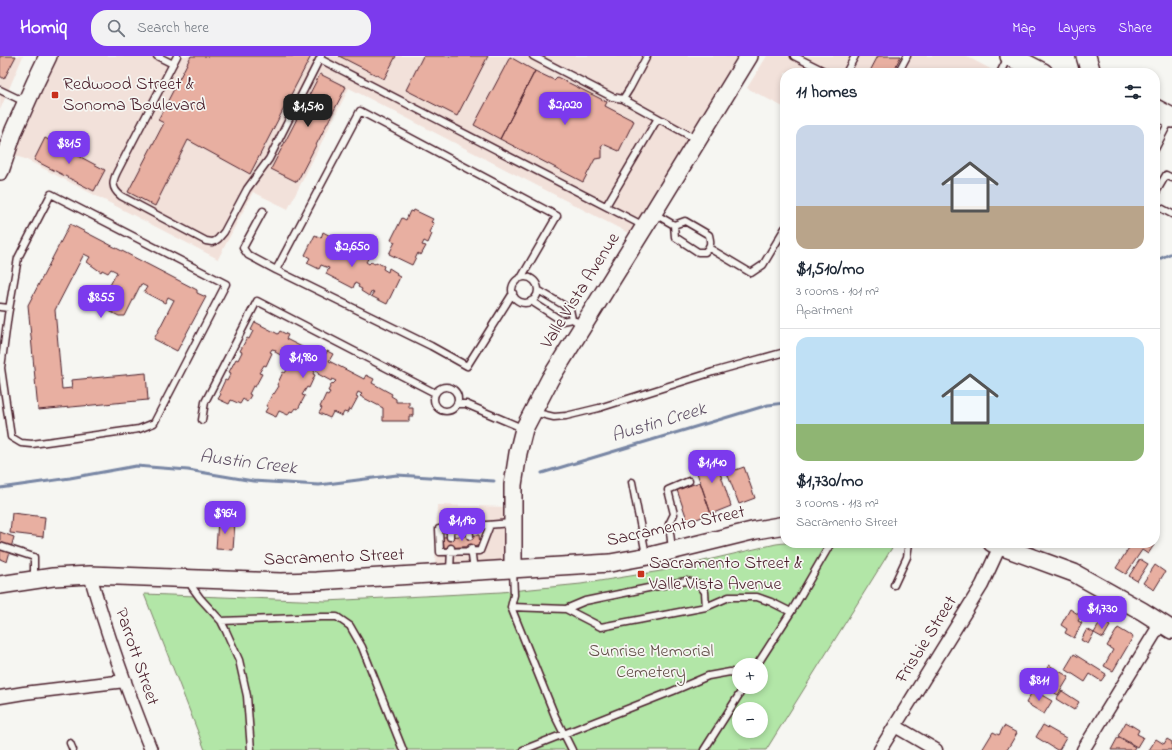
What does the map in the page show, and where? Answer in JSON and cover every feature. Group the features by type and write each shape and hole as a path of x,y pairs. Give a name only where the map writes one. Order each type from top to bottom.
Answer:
{"main road":[{"path":"0,171 14,130 48,56"},
{"name":"Valle Vista Avenue","path":"513,569 513,485 518,453 524,429 578,323 649,220 749,56"},
{"path":"1009,56 1033,68"},
{"path":"1086,56 1090,68"},
{"path":"1160,111 1172,117"},
{"name":"Sacramento Street","path":"0,585 53,577 90,575 309,582 610,563 646,557 756,530 780,526"},
{"path":"1008,548 1074,573 1142,611 1166,627"}],"street":[{"name":"Frisbie Street","path":"880,750 982,585 996,548"},
{"name":"Parrott Street","path":"90,575 96,598 150,750"},
{"path":"1083,750 1166,627"},
{"path":"0,697 125,681"},
{"path":"895,726 936,750"}],"lane":[{"path":"157,56 173,64"},
{"path":"177,56 118,170 113,183 116,191 121,196 206,241 212,242 218,239 224,232 247,190 269,159 320,57 606,206 649,220 674,225 685,221 709,235 711,242 709,248 704,252 698,252 675,237 674,225"},
{"path":"533,56 612,97 622,99 698,140"},
{"path":"622,99 630,88 647,56"},
{"path":"794,56 818,68"},
{"path":"849,68 855,56"},
{"path":"901,68 907,56"},
{"path":"1003,68 1009,56"},
{"path":"0,90 26,103"},
{"path":"276,270 360,111 558,216 521,278 515,282 512,289 516,299 523,302 531,301 536,296 538,290 537,286 533,280 529,278 521,278"},
{"path":"1160,140 1172,117"},
{"path":"606,206 658,118"},
{"path":"1160,185 1166,175 1172,178"},
{"path":"51,194 226,284 154,423 139,429 32,444 21,443 11,437 1,368 9,308 18,258 51,194"},
{"path":"1160,208 1172,214"},
{"path":"262,211 243,248 248,255 431,346 467,366 513,293"},
{"path":"709,248 751,273 763,265 780,236"},
{"path":"538,290 570,309 578,323"},
{"path":"202,420 205,402 257,301 436,393"},
{"path":"531,301 562,321 578,323"},
{"path":"0,307 9,308"},
{"path":"532,412 554,417 572,415 780,353"},
{"path":"450,388 458,396 457,404 455,408 448,412 440,410 437,408 434,400 436,393 439,389 450,388"},
{"path":"457,404 466,404 524,429"},
{"path":"673,551 669,524 674,514 668,490 689,481"},
{"path":"632,482 646,557"},
{"path":"490,525 480,551 471,549 440,552 439,529 513,523"},
{"path":"469,527 470,536"},
{"path":"450,528 450,537"},
{"path":"0,546 34,557 34,580"},
{"path":"761,658 791,612 828,548"},
{"path":"894,585 907,557 908,548"},
{"path":"471,549 474,571"},
{"path":"450,572 451,550"},
{"path":"513,569 514,594 511,607 555,716 572,750"},
{"path":"188,579 200,598 221,621 238,660 247,696 251,750"},
{"path":"566,610 585,601 686,581 699,584 706,592 706,607"},
{"path":"511,607 566,610 601,627 706,607 729,597 757,597 791,612"},
{"path":"221,621 337,617 350,626 362,647 403,750"},
{"path":"523,750 708,676 732,672"},
{"path":"704,750 740,694"},
{"path":"70,743 73,750"}],"shaded area":[{"path":"0,56 23,56 0,110"},
{"path":"48,56 750,56 638,238 349,88 288,209 253,192 218,259 25,159 6,153"},
{"path":"767,56 966,56 989,68 780,68 780,105 747,88"},
{"path":"437,505 509,507 506,567 435,570"}],"green space":[{"name":"Sunrise Memorial Cemetery","path":"776,544 780,544 780,548 892,548 766,750 205,750 144,594 326,601 501,592 581,584 661,571"}],"building":[{"path":"0,56 16,56 4,79 0,76"},
{"path":"191,56 311,56 250,174 188,140 155,206 128,192 164,123 158,120"},
{"path":"339,56 396,56 384,79"},
{"path":"423,56 488,56 457,116 406,90"},
{"path":"878,56 901,56 895,68 872,68"},
{"path":"510,57 535,71 500,139 474,125"},
{"path":"535,71 554,80 557,77 607,102 605,106 634,121 619,151 603,144 601,148 602,158 595,159 583,182 500,139"},
{"path":"320,74 346,87 297,182 271,169"},
{"path":"45,138 105,170 94,191 34,160"},
{"path":"414,210 433,219 431,222 434,223 429,232 432,234 428,243 424,241 422,245 426,246 421,255 418,253 412,265 389,254 395,242 391,240 402,218 406,220 410,211 413,212"},
{"path":"70,224 197,290 197,293 206,297 177,351 154,339 174,300 168,297 165,303 144,292 147,287 141,284 125,316 119,316 99,306 117,272 111,269 108,273 102,270 101,272 87,262 90,257 84,254 55,310 62,389 72,388 71,380 146,373 148,400 38,410 28,305"},
{"path":"323,232 336,239 333,245 340,249 343,243 369,257 366,262 369,264 371,262 375,264 376,262 384,266 383,269 388,272 389,268 397,273 396,275 400,277 387,304 371,296 374,292 372,291 369,296 361,291 362,289 358,287 359,285 355,283 353,288 326,274 329,268 321,265 319,269 307,263 310,258 305,255 315,235 321,238"},
{"path":"255,322 278,334 280,331 288,335 286,339 320,356 322,352 326,354 327,351 333,354 329,361 364,379 366,375 374,379 372,383 392,394 391,396 396,399 396,402 409,402 409,408 413,408 413,416 409,416 409,421 383,421 383,408 360,396 362,394 358,392 356,396 358,397 351,410 349,409 347,413 344,412 342,416 333,412 330,418 319,413 326,394 328,395 330,392 328,391 332,383 333,384 336,381 332,379 331,381 318,374 319,372 315,370 313,374 315,375 309,388 307,387 302,395 305,396 298,409 296,408 293,412 290,411 288,415 279,411 276,417 265,412 268,407 266,406 273,393 274,394 279,386 277,385 283,372 285,373 287,370 285,368 293,359 289,357 288,359 275,352 276,350 272,349 270,352 272,353 266,366 264,365 259,373 262,374 255,387 253,386 249,394 251,395 247,402 243,399 240,404 231,400 229,404 218,399 225,380 227,381 231,373 229,372 236,359 238,360 242,352 240,351 247,338 249,339 253,331 251,330"},
{"path":"714,454 731,506 711,514 693,461"},
{"path":"744,467 755,498 739,504 727,473"},
{"path":"700,482 711,514 688,522 677,490"},
{"path":"12,513 45,517 43,537 10,533"},
{"path":"218,520 235,522 233,550 216,549"},
{"path":"0,532 14,537 7,562 0,559"},
{"path":"479,535 480,546 444,548 443,537"},
{"path":"1129,548 1152,548 1148,554 1142,550 1126,574 1116,568"},
{"path":"1140,559 1148,564 1137,581 1129,576"},
{"path":"1155,565 1165,572 1154,590 1143,583"},
{"path":"1070,609 1081,616 1078,621 1082,623 1074,638 1065,633 1067,629 1061,625"},
{"path":"1101,621 1110,626 1103,638 1094,633"},
{"path":"1118,628 1133,637 1113,671 1104,666 1113,650 1107,646"},
{"path":"1087,629 1094,633 1088,644 1081,640"},
{"path":"1074,654 1106,674 1101,681 1090,674 1085,682 1065,669"},
{"path":"1049,665 1069,677 1058,695 1038,683"},
{"path":"1033,690 1052,701 1044,714 1026,703"},
{"path":"1062,691 1079,702 1074,710 1056,699"},
{"path":"1126,722 1139,730 1137,734 1143,737 1137,747 1118,736"},
{"path":"1043,725 1066,738 1059,750 1036,737"},
{"path":"1004,726 1017,733 1007,750 982,750 993,732 999,735"},
{"path":"1118,737 1135,747 1133,750 1111,750"},
{"path":"1156,739 1164,744 1167,739 1172,742 1172,750 1149,750"}],"waterway":[{"name":"Austin Creek","path":"1160,259 1172,253"},
{"name":"Austin Creek","path":"542,473 768,405 780,404"},
{"name":"Austin Creek","path":"0,488 70,478 136,466 188,470 253,481 319,485 397,475 494,481"}],"place":[{"name":"Redwood Street & Sonoma Boulevard","path":"55,95"},
{"name":"Sacramento Street & Valle Vista Avenue","path":"641,574"}]}
